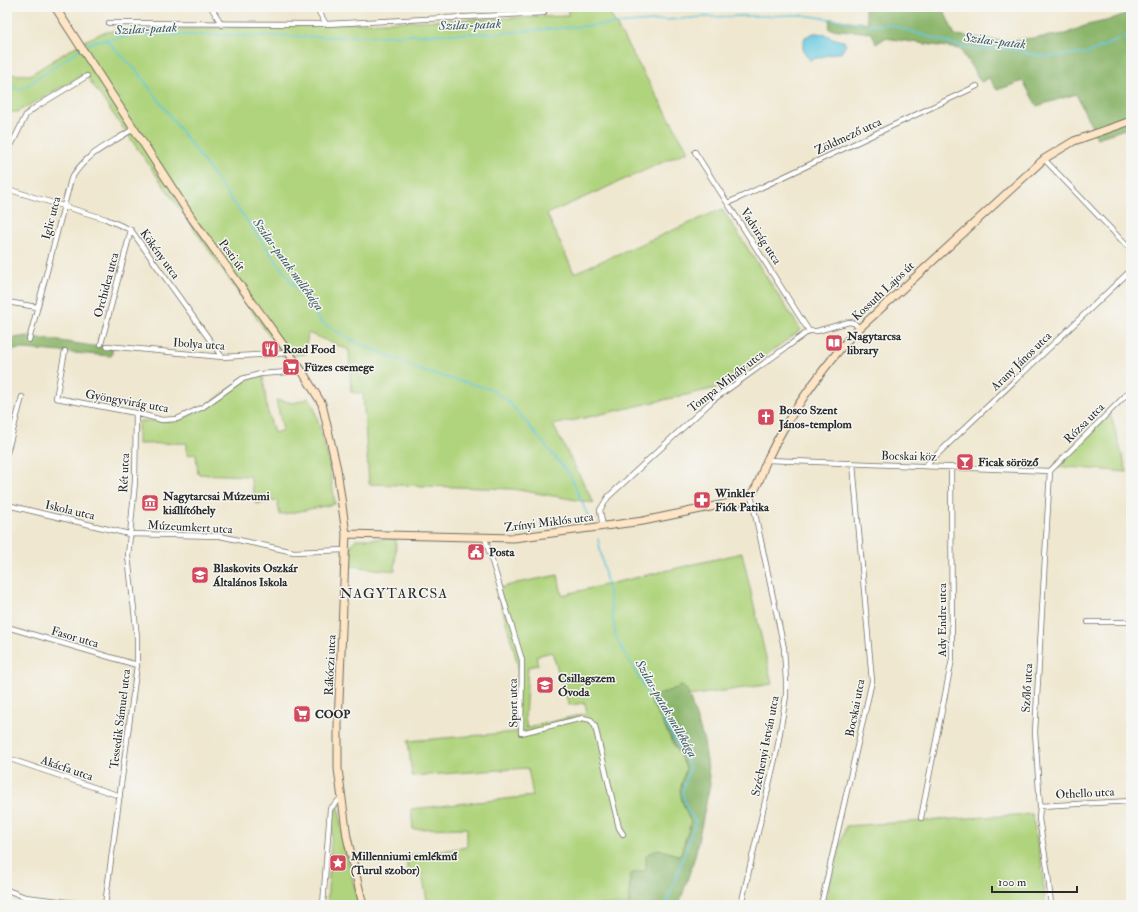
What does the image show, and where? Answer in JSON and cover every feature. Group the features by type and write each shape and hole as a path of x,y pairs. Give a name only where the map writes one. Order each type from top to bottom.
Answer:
{"main road":[{"name":"Pesti út","path":"55,7 133,130 193,220 302,371 322,404 337,469 346,534"},
{"name":"Kossuth Lajos út","path":"751,495 757,486 767,460 790,419 828,363 859,328 1044,159 1074,141 1131,121"},
{"name":"Zrínyi Miklós utca","path":"346,534 514,538 643,521 739,502 751,495"},
{"name":"Rákóczi utca","path":"346,534 338,724 338,769 347,837 363,905"}],"street":[{"path":"211,7 222,25"},
{"path":"316,7 326,24"},
{"path":"109,23 222,25 326,24 544,13"},
{"path":"7,154 26,115 36,107 87,76"},
{"name":"Zöldmező utca","path":"728,203 977,86"},
{"name":"Iglic utca","path":"29,340 71,179 79,165 90,155 133,130"},
{"name":"Vadvirág utca","path":"695,152 809,331"},
{"path":"1044,159 1131,250"},
{"name":"Kökény utca","path":"7,189 106,219 131,230 222,357"},
{"name":"Orchidea utca","path":"101,344 131,230"},
{"name":"Arany János utca","path":"926,466 1131,270"},
{"path":"7,302 37,307"},
{"name":"Tompa Mihály utca","path":"601,527 600,510 608,497 713,400 809,331 817,331 849,322 854,323 859,328"},
{"name":"Ibolya utca","path":"107,346 222,357 289,353"},
{"name":"Gyöngyvirág utca","path":"65,351 56,398 136,413 162,420 177,419 203,407 242,379 260,374 302,371"},
{"name":"Rózsa utca","path":"1050,471 1131,390"},
{"path":"7,453 22,397"},
{"name":"Rét utca","path":"129,534 135,482 136,413"},
{"name":"Bocskai köz","path":"767,460 1050,471"},
{"name":"Bocskai utca","path":"821,905 872,681 853,464"},
{"name":"Ady Endre utca","path":"921,818 952,658 951,467"},
{"name":"Szőlő utca","path":"1050,471 1035,732 1040,806 1040,831 1048,874 1051,905"},
{"name":"Széchenyi István utca","path":"742,905 777,750 786,688 784,648 751,495"},
{"name":"Iskola utca","path":"7,505 129,534"},
{"name":"Múzeumkert utca","path":"129,534 220,536 294,552 346,550"},
{"name":"Tessedik Sámuel utca","path":"105,905 137,665 136,637 128,556 129,534"},
{"name":"Sport utca","path":"485,538 522,660 521,733 583,718 591,720 595,726 619,828 623,834"},
{"path":"1088,622 1131,622"},
{"name":"Fasor utca","path":"7,627 137,665"},
{"name":"Akácfa utca","path":"7,758 120,796"},
{"path":"323,905 330,809 341,798"},
{"name":"Othello utca","path":"1040,806 1131,801"},
{"path":"7,890 25,897 92,905"}],"green space":[{"path":"568,7 606,7 688,151 547,214 574,273 722,209 801,330 721,387 553,425 594,503 513,489 369,484 363,394 351,392 349,350 308,333 305,354 284,357 85,74 17,112 7,112 7,74 30,75 84,41 102,33 114,31 568,16"},
{"path":"864,7 942,7 955,35 1005,41 1065,34 1087,25 1106,21 1131,12 1131,127 1097,138 1076,94 1037,106 1023,81 997,90 989,78 981,82 960,49 885,38 876,44 872,33 829,29 830,19 868,23"},
{"path":"27,336 113,349 111,356 25,349 7,350 7,339"},
{"path":"263,376 267,409 274,433 283,430 276,400 294,403 309,398 313,404 328,457 335,504 280,515 277,500 256,504 250,476 198,474 196,454 187,455 187,443 138,444 138,423 140,421 169,421 186,417 196,412 232,387 252,378"},
{"path":"1110,413 1127,472 1069,467 1052,468"},
{"path":"356,539 396,539 395,571 350,566 351,544"},
{"path":"742,553 772,684 688,696 687,690 662,722 686,768 682,796 691,823 680,856 664,851 646,870 630,874 629,905 428,905 422,874 408,876 406,856 467,847 467,828 413,829 411,809 533,796 528,768 412,776 408,741 517,732 518,665 497,589 517,583 558,575 562,595","holes":["552,652 569,705 585,703 587,713 527,728 525,718 528,667 538,665 536,656"]},
{"path":"682,686 687,690 704,741 710,784 695,856 679,905 629,905 630,874 646,870 646,855 659,849 680,856 691,823 682,801 680,790 686,768 680,754 649,698"},
{"path":"339,807 343,839 359,905 327,905 333,813"},
{"path":"1032,814 1042,868 1045,905 824,905 846,826"}],"water":[{"path":"814,33 823,34 844,41 846,45 841,53 810,60 804,52 803,44 805,37"}],"waterway":[{"name":"Szilas-patak","path":"83,47 95,41 142,34 329,37 497,33 704,17 802,15 874,25 890,25 970,49 1005,48 1045,57 1088,53 1131,34"},
{"name":"Szilas-patak mellékága","path":"105,39 138,72 321,322 352,340 425,372 491,389 509,402 570,475 588,516"},
{"name":"Szilas-patak","path":"7,87 22,89 80,49"},
{"name":"Szilas-patak mellékága","path":"598,539 616,638 690,767 682,792 688,812 696,821 666,905"}],"place":[{"name":"Nagytarcsa library","path":"834,343"},
{"name":"Road Food","path":"270,349"},
{"name":"Füzes csemege","path":"291,367"},
{"name":"Bosco Szent János-templom","path":"766,417"},
{"name":"Ficak söröző","path":"965,462"},
{"name":"Winkler Fiók Patika","path":"702,500"},
{"name":"Nagytarcsai Múzeumi kiállítóhely","path":"150,503"},
{"name":"Posta","path":"476,552"},
{"name":"Blaskovits Oszkár Általános Iskola","path":"200,575"},
{"name":"Csillagszem Óvoda","path":"545,685"},
{"name":"COOP","path":"302,714"},
{"name":"Millenniumi emlékmű (Turul szobor)","path":"338,863"}],"district":[{"name":"NAGYTARCSA","path":"394,593"}]}
